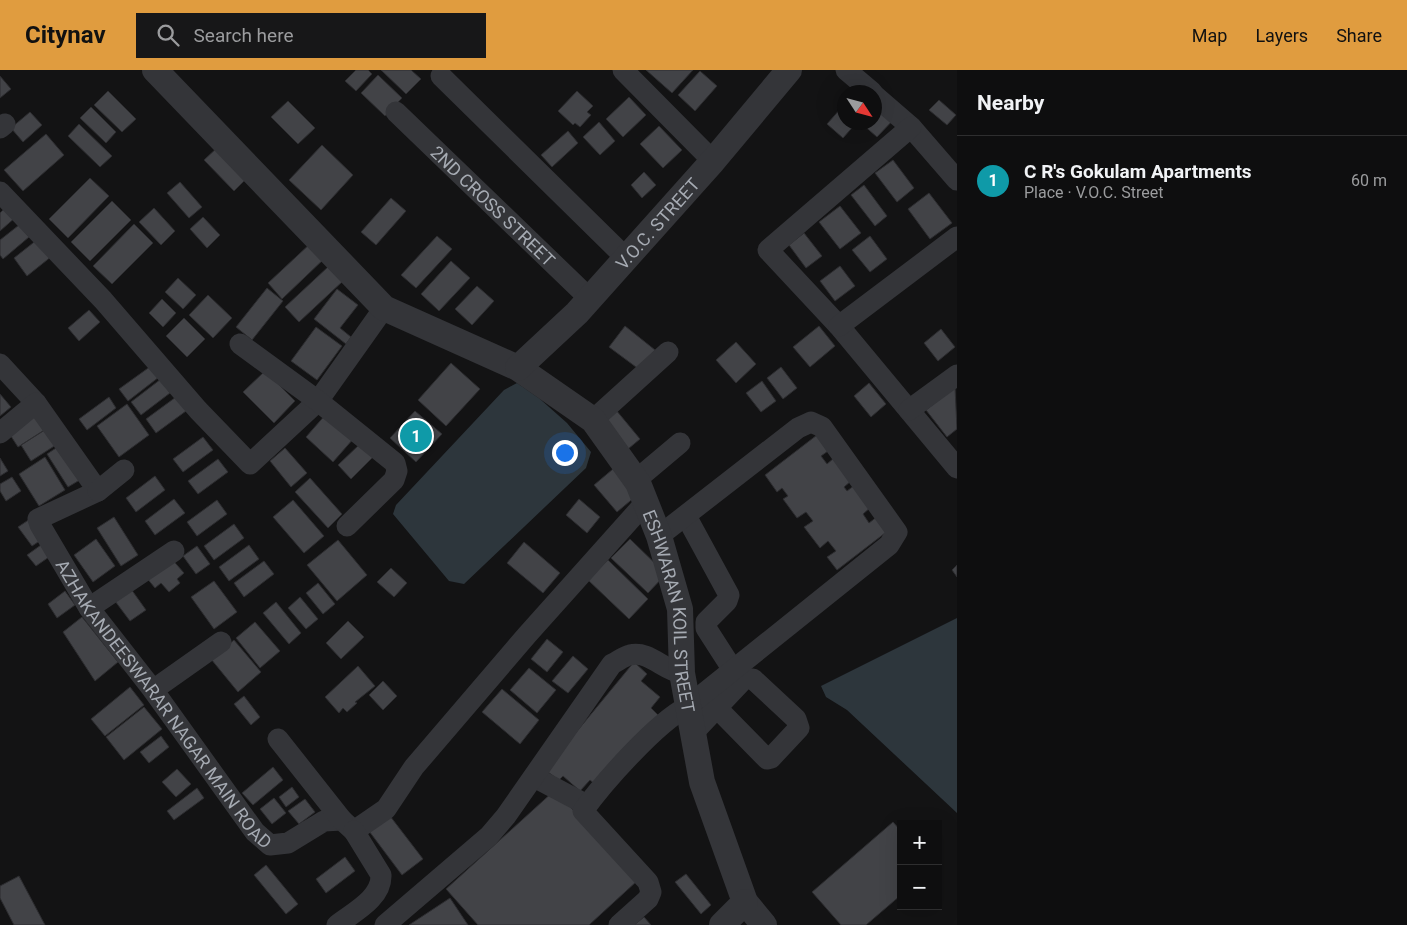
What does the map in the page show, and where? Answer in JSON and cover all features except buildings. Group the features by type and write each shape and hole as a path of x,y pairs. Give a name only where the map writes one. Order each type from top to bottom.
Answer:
{"street":[{"path":"0,192 103,300 198,410 250,464 318,401 384,308 155,70"},
{"path":"623,70 713,161"},
{"name":"V.O.C. STREET","path":"518,368 590,299 713,161 788,70"},
{"path":"846,70 864,85"},
{"path":"441,76 626,258"},
{"path":"882,102 911,128 957,180"},
{"name":"2ND CROSS STREET","path":"396,112 590,299"},
{"path":"911,128 768,250 839,326 957,468"},
{"path":"839,326 957,237"},
{"name":"ESHWARAN KOIL STREET","path":"384,308 518,368 593,420 641,491 659,536 680,610 682,673 702,782 745,902 764,925"},
{"path":"240,344 318,401 395,463 397,471 394,480 347,526"},
{"path":"593,420 668,352"},
{"path":"0,364 36,403 98,490 124,470"},
{"path":"909,410 957,375"},
{"path":"0,433 36,403"},
{"path":"619,925 648,899 652,892 648,882 583,811 587,805 627,760 676,713 687,707 889,545 897,532 822,427 811,422 798,428 659,536"},
{"name":"AZHAKANDEESWARAR NAGAR MAIN ROAD","path":"98,490 38,519 89,608 153,690 255,832 270,845 288,844 324,821 348,825 386,809 414,767 526,635 680,443"},
{"path":"686,516 729,595 727,601 706,622 706,628 733,670"},
{"path":"89,608 174,550"},
{"path":"153,690 221,642"},
{"path":"386,925 489,836 534,777 612,664 631,654 649,657 672,672 682,673"},
{"path":"692,733 716,708"},
{"path":"278,740 348,825 381,875 378,893 337,925"},
{"path":"534,777 587,805"},
{"path":"722,925 745,902"}],"shaded area":[{"path":"517,383 540,399 567,423 591,452 586,468 464,584 449,581 393,514 396,505 504,390"},
{"path":"957,618 957,813 847,710 826,697 821,686"}],"place":[{"name":"C R's Gokulam Apartments","path":"416,436"}]}
